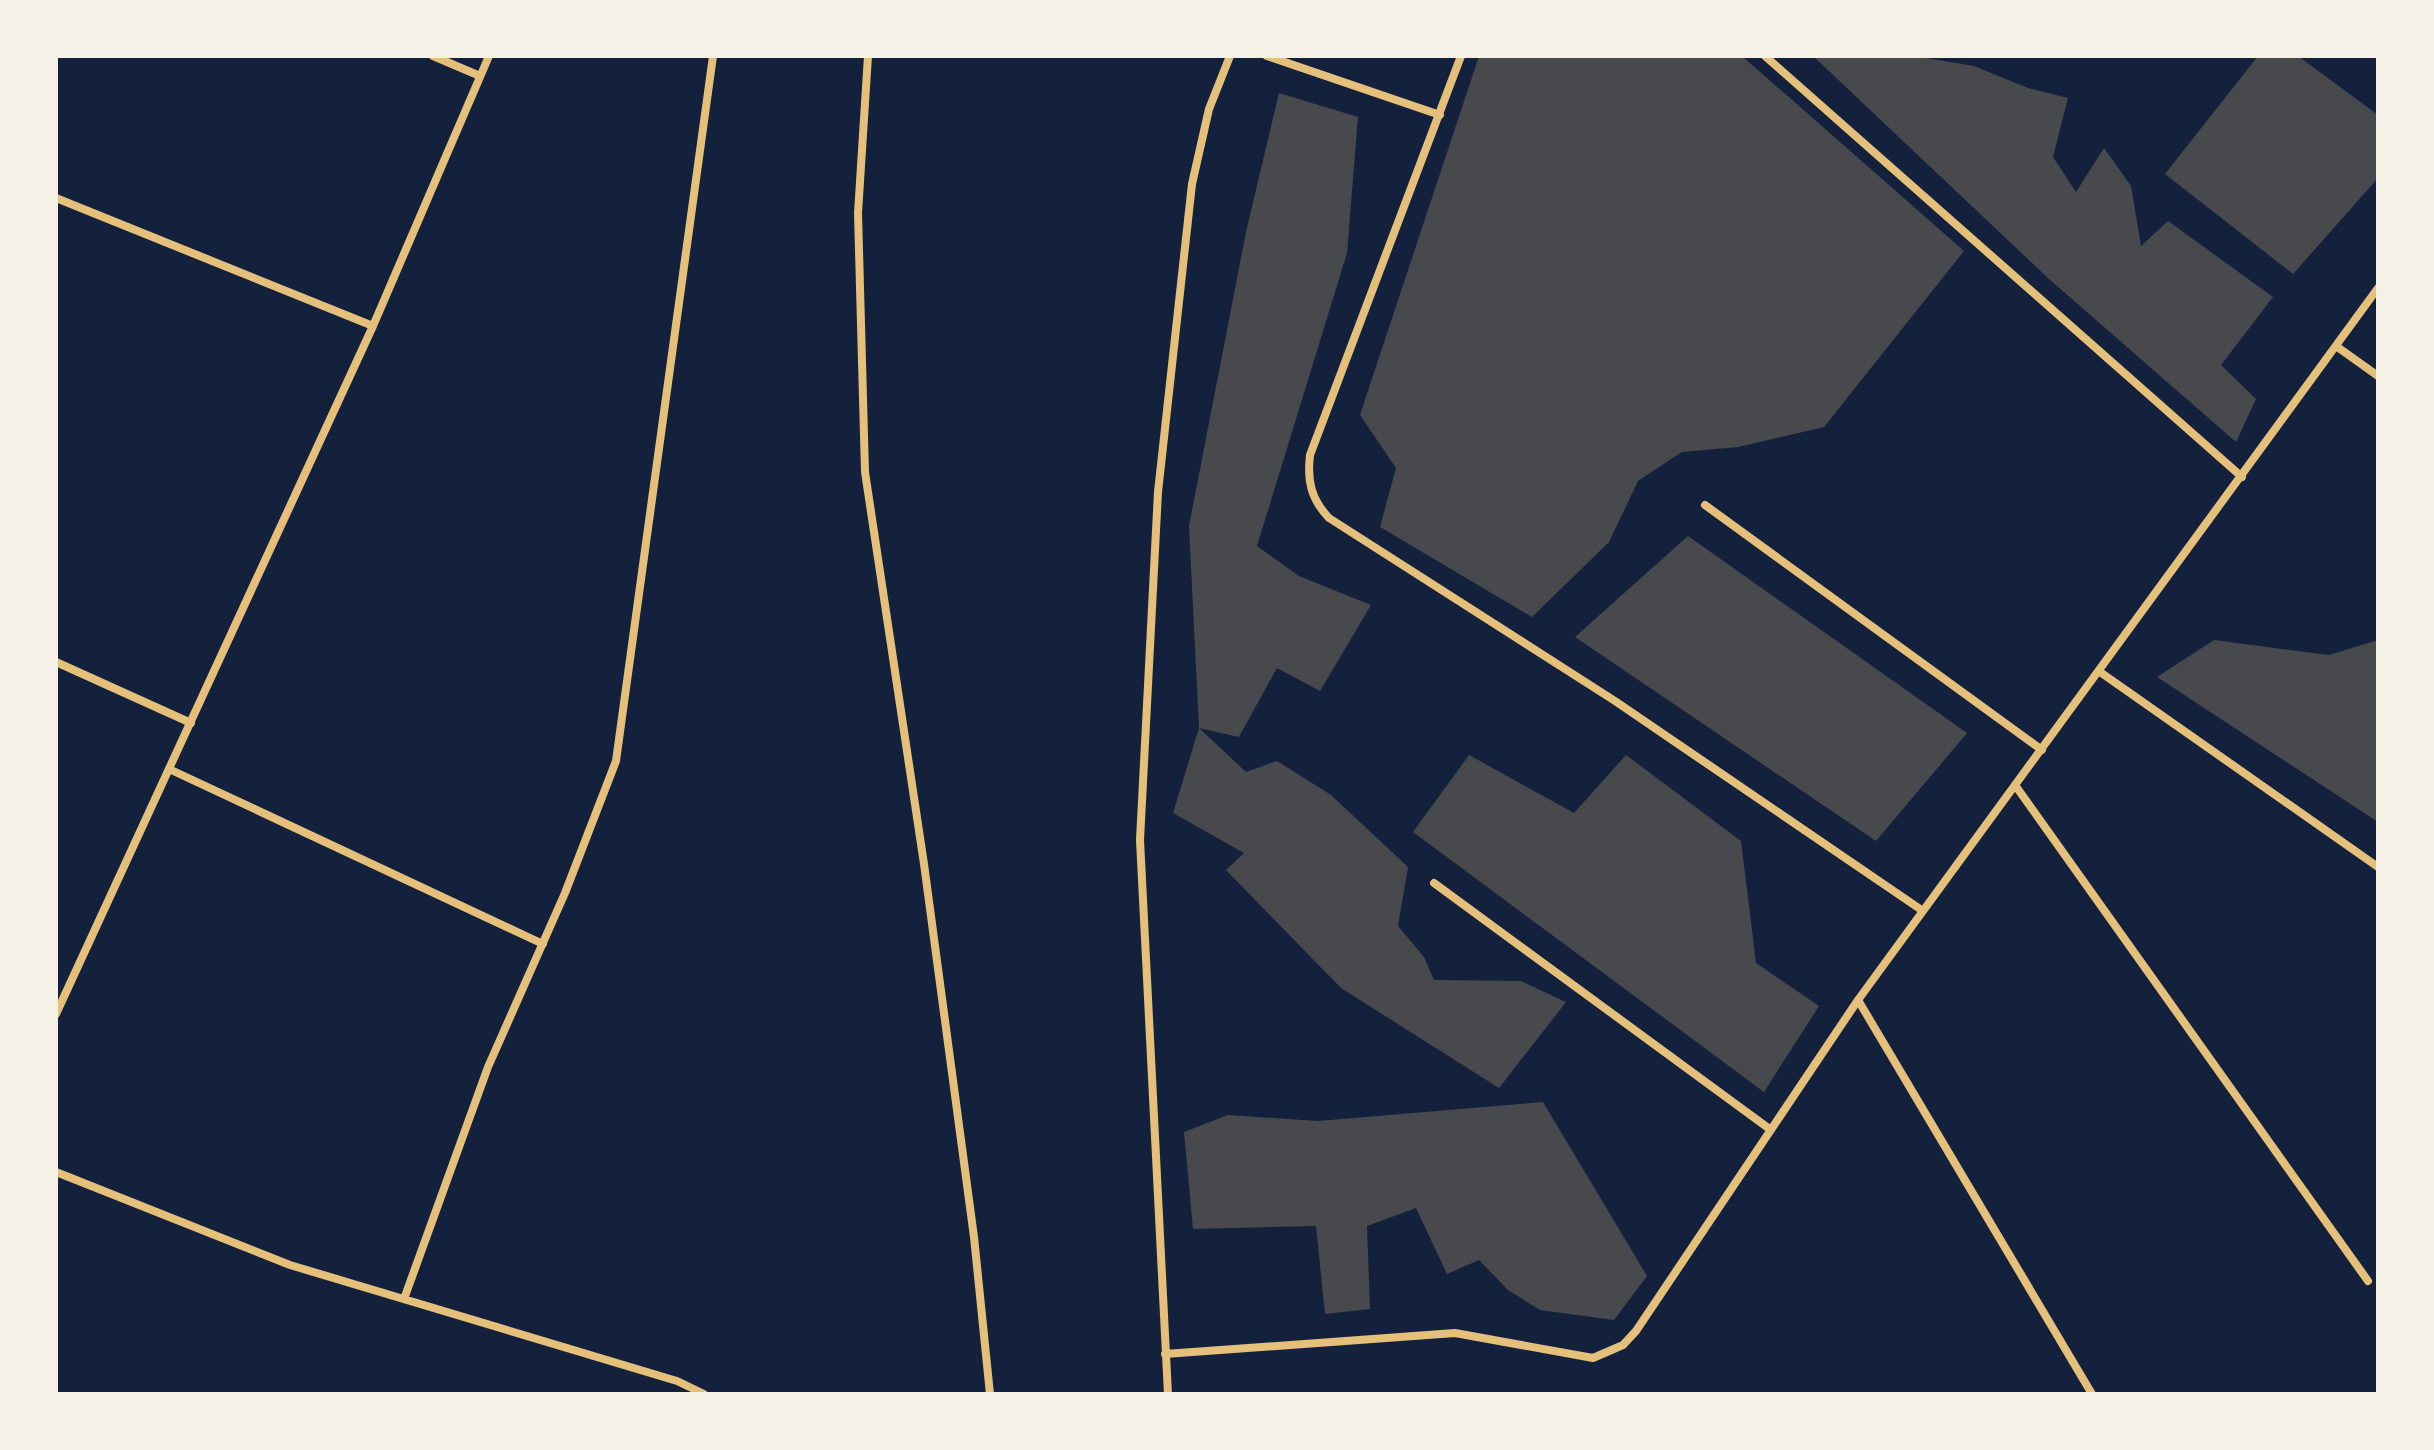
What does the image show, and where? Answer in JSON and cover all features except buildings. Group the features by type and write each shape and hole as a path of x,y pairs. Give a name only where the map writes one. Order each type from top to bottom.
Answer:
{"street":[{"path":"433,56 480,76"},
{"path":"56,1014 373,326 489,56"},
{"path":"404,1299 488,1067 543,944 616,761 713,56"},
{"path":"868,56 858,213 865,472 926,879 974,1237 990,1394"},
{"path":"1168,1394 1140,840 1158,492 1192,184 1209,109 1230,56"},
{"path":"1267,56 1440,115"},
{"path":"1461,56 1310,455 1308,476 1317,505 1329,518 1615,701 1923,911"},
{"path":"1765,56 2242,477"},
{"path":"56,198 373,326"},
{"path":"1165,1354 1455,1333 1500,1338 1593,1358 1608,1354 1636,1331 1858,1000 2378,288"},
{"path":"2336,346 2378,376"},
{"path":"1705,505 2042,750"},
{"path":"56,662 191,723"},
{"path":"2100,672 2378,867"},
{"path":"169,769 543,944"},
{"path":"2015,785 2368,1281"},
{"path":"1434,883 1771,1130"},
{"path":"1858,1000 2092,1394"},
{"path":"56,1172 290,1265 677,1381 704,1394"}]}
